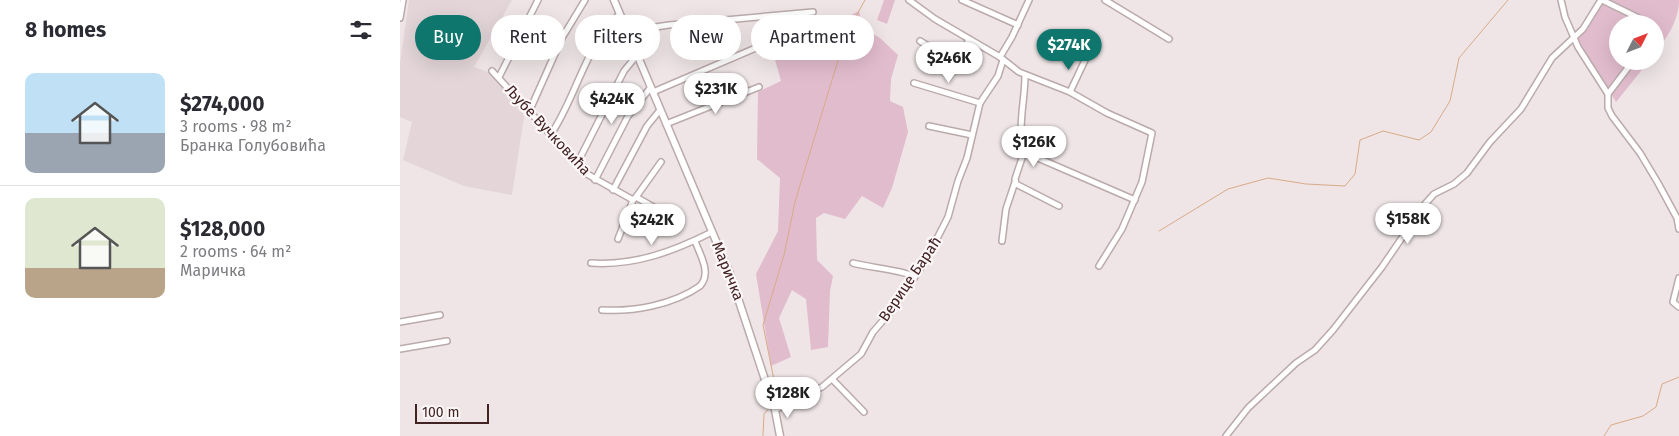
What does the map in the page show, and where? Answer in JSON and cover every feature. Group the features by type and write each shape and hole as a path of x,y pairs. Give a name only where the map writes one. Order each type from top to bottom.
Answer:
{"street":[{"path":"400,18 403,0"},
{"path":"499,77 538,0"},
{"path":"530,112 562,38 585,0"},
{"name":"Маричка","path":"614,0 620,14"},
{"path":"909,0 914,6 1002,58 1025,76 1070,92 1107,112 1151,132 1152,138 1142,182 1120,232 1099,266"},
{"path":"962,0 1018,25"},
{"name":"Верице Бараћ","path":"774,408 813,392 832,379 861,354 874,332 893,309 932,250 946,223 967,158 980,103 998,76 1002,58 1029,0"},
{"path":"1104,0 1169,39"},
{"path":"1561,0 1565,17 1583,56 1608,94 1608,108 1612,116 1640,153 1658,183 1677,218 1679,229"},
{"path":"1226,436 1248,408 1319,345 1382,267 1425,204 1434,194 1454,184 1467,173 1490,142 1521,109 1552,58 1586,24 1601,0 1632,15"},
{"path":"660,26 813,12"},
{"path":"551,134 598,42 614,18 620,14"},
{"path":"959,61 969,39"},
{"path":"920,41 948,58 973,68"},
{"path":"595,180 628,116 652,90 751,50"},
{"path":"1070,92 1086,58"},
{"path":"576,162 581,156 624,71 633,60"},
{"name":"Маричка","path":"640,60 743,308 772,399 780,436"},
{"path":"1608,94 1626,70"},
{"name":"Љубе Вучковића","path":"492,71 595,180 662,212"},
{"path":"1002,241 1006,209 1024,152 1020,126 1025,98 1025,76"},
{"path":"914,83 980,103"},
{"path":"666,124 758,87"},
{"path":"613,190 647,126 660,110"},
{"path":"929,126 972,135"},
{"path":"1024,152 1135,200"},
{"path":"618,239 634,199 661,162"},
{"path":"1015,182 1020,187 1059,206"},
{"path":"591,263 636,261 695,241 712,232"},
{"path":"602,310 618,311 658,304 700,286 704,282 706,271 695,241"},
{"path":"853,263 874,269 909,273 914,277"},
{"path":"1679,278 1673,301 1675,305 1679,306"},
{"path":"400,322 440,315"},
{"path":"400,349 448,340"},
{"path":"832,379 864,412"}],"shaded area":[{"path":"409,0 512,0 503,15 491,15 491,37 481,55 481,15 415,15 415,60 478,60 474,67 488,72 520,106 524,117 512,195 464,186 403,160 412,122 400,117 400,63"},
{"path":"884,0 895,0 887,24 877,20"},
{"path":"1604,0 1679,0 1675,22 1664,41 1664,15 1609,15 1609,70 1642,70 1616,102 1577,39"},
{"path":"859,11 860,15 851,15"},
{"path":"874,34 898,55 891,79 890,101 903,107 908,132 892,188 883,208 862,196 845,219 824,213 816,218 817,260 833,276 830,291 828,347 811,350 806,299 792,290 779,318 791,357 771,366 756,274 778,231 780,178 757,159 758,92 781,81 775,60 874,60"}],"waterway":[{"path":"774,401 776,390 763,325 784,255 795,202 846,34 865,0"},
{"path":"1159,231 1228,189 1268,178 1306,184 1345,186 1355,174 1360,140 1383,131 1419,140 1431,132 1450,101 1459,58 1508,0"},
{"path":"1604,436 1611,425 1643,416 1656,407 1662,384 1679,377"},
{"path":"763,436 764,414 771,406"}]}
